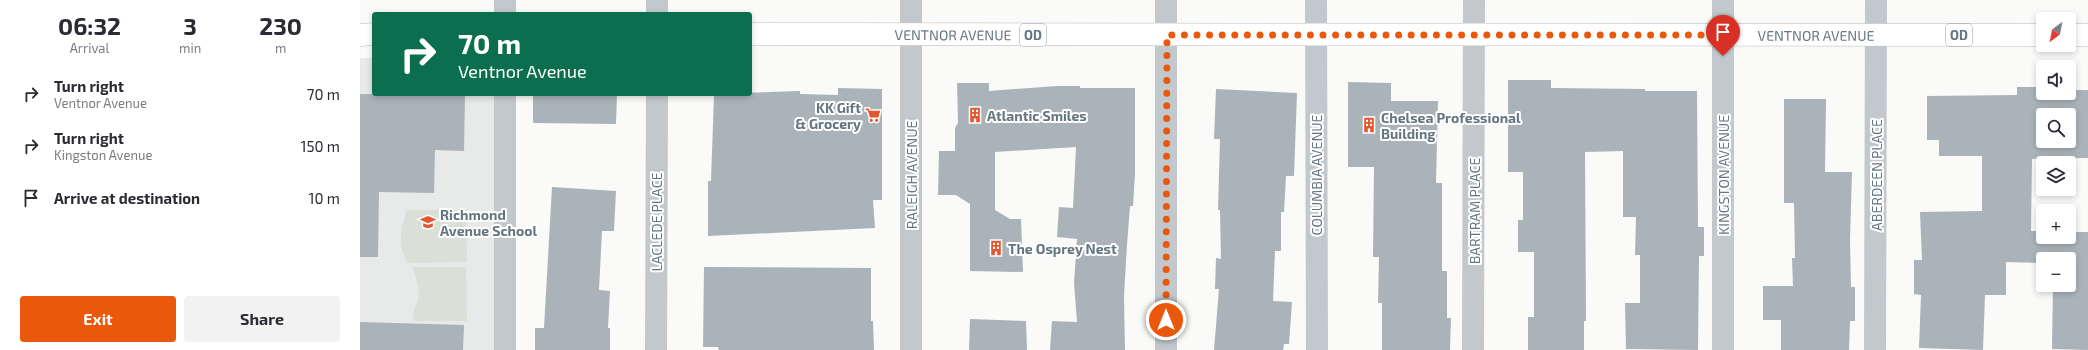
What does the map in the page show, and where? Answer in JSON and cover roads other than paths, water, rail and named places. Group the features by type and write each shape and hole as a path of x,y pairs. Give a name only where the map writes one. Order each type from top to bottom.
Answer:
{"main road":[{"path":"360,34 372,34"},
{"name":"VENTNOR AVENUE","path":"752,34 2036,35"},
{"path":"2076,35 2088,35"}],"street":[{"path":"505,0 505,12"},
{"path":"657,0 657,12"},
{"name":"RALEIGH AVENUE","path":"911,0 911,350"},
{"path":"1166,0 1166,350"},
{"name":"COLUMBIA AVENUE","path":"1316,0 1317,350"},
{"name":"BARTRAM PLACE","path":"1473,350 1474,0"},
{"name":"KINGSTON AVENUE","path":"1723,0 1723,350"},
{"name":"ABERDEEN PLACE","path":"1875,350 1876,0"},
{"path":"505,96 505,350"},
{"name":"LACLEDE PLACE","path":"656,350 657,96"}],"place":[{"name":"KK Gift & Grocery","path":"873,115"},
{"name":"Atlantic Smiles","path":"975,115"},
{"name":"Chelsea Professional Building","path":"1369,125"},
{"name":"Richmond Avenue School","path":"428,222"},
{"name":"The Osprey Nest","path":"996,248"}]}
